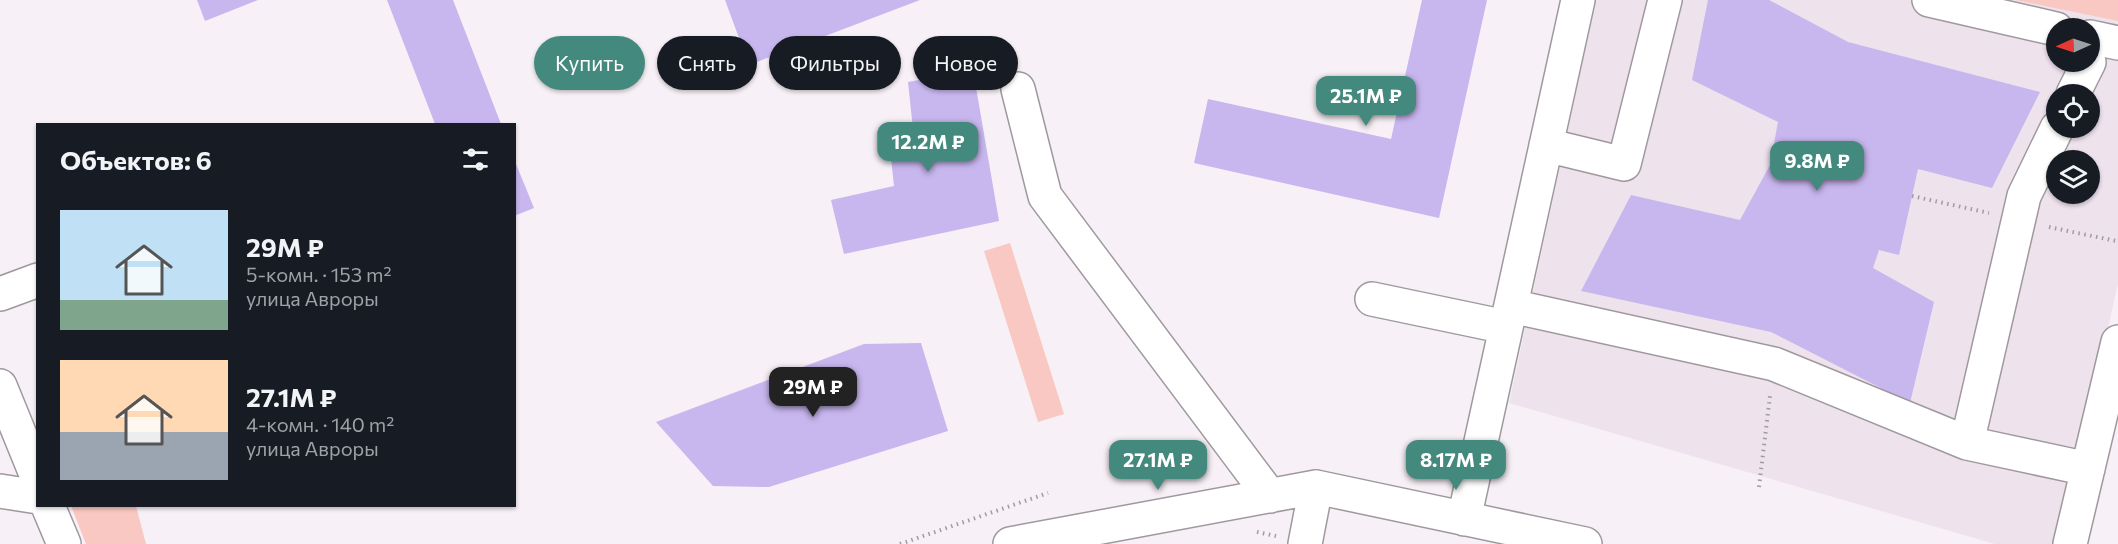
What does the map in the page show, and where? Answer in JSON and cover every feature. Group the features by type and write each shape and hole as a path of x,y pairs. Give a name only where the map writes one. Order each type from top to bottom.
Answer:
{"street":[{"path":"1464,519 1578,0"},
{"path":"1546,145 1624,164 1665,0"},
{"path":"1929,0 2046,27"},
{"path":"1018,89 1045,196 1270,496"},
{"path":"1967,443 2024,196 2052,138"},
{"path":"0,294 36,281"},
{"path":"1372,299 1508,317 1774,364 1967,443 2088,469"},
{"path":"2070,544 2118,342"},
{"path":"0,388 36,474"},
{"path":"1305,543 1316,488"},
{"path":"1010,544 1316,488 1464,519 1528,538 1585,544"},
{"path":"0,491 36,497"},
{"path":"48,507 64,544"}],"path":[{"path":"1759,487 1774,364"},
{"path":"900,544 1048,493"},
{"path":"1252,531 1305,543"}],"shaded area":[{"path":"1596,0 2118,0 2118,283 2061,544 1995,544 1509,403"},
{"path":"2016,0 2118,0 2118,21"},
{"path":"1010,243 1064,414 1038,422 984,251"},
{"path":"71,507 136,507 146,544 86,544"}],"building":[{"path":"197,0 258,0 205,21"},
{"path":"387,0 453,0 501,123 435,123"},
{"path":"725,0 920,0 825,36 769,36 769,57 757,62 757,36 738,36"},
{"path":"1422,0 1487,0 1439,218 1194,163 1208,99 1391,139"},
{"path":"1708,0 1769,0 1848,42 2040,92 1992,188 1918,169 1899,255 1879,250 1873,268 1934,302 1910,403 1771,332 1581,291 1631,195 1740,220 1770,165 1778,122 1692,80"},
{"path":"913,81 913,90 976,90 999,221 844,254 831,200 894,186 891,158 915,148 908,82"},
{"path":"516,164 534,208 516,215"},
{"path":"921,343 948,431 769,487 713,486 656,422 864,344"}]}
